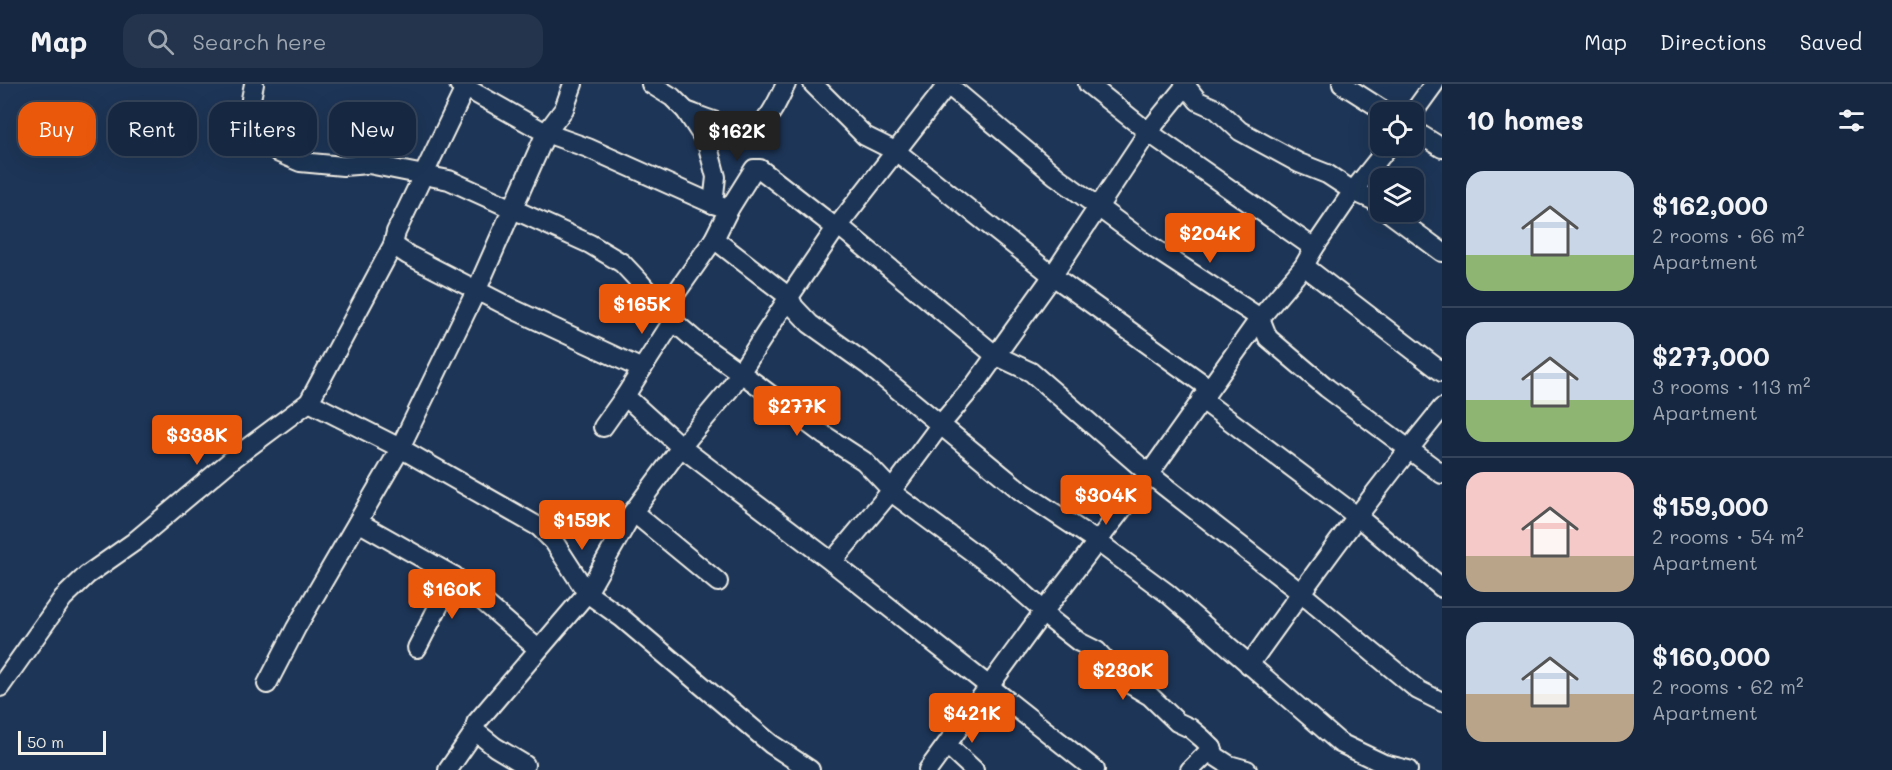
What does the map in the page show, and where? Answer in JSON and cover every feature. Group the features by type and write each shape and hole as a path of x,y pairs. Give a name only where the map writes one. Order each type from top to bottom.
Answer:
{"street":[{"path":"254,84 251,99 255,120 267,141 279,153 300,162 343,166 369,164 449,180 612,256 628,269 669,316 696,341 824,435 864,461 898,497 1002,574 1051,620 1096,651 1114,670 1122,674 1128,683 1149,696 1177,722 1190,728 1228,767 1247,770"},
{"path":"267,684 296,628 400,448 477,290 546,133 564,109 573,84"},
{"path":"603,427 642,369 669,316 714,238 721,206 707,143 686,111 672,97 651,84"},
{"path":"686,111 733,127 748,127 766,120 786,84"},
{"path":"813,84 865,136 897,152 1205,393 1442,588"},
{"path":"448,770 475,731 476,723 587,593 633,513 681,447 729,390 789,297 838,227 948,84 1056,176 1152,247 1260,318 1268,338 1327,388 1442,474"},
{"path":"1088,84 1148,132 1314,248"},
{"path":"1342,84 1370,102"},
{"path":"1421,102 1434,84"},
{"path":"0,687 63,598 87,575 134,542 234,458 309,402 393,245 396,232 464,85 546,133 588,148 721,206"},
{"path":"832,562 976,383 1053,276 1148,132 1187,85 1197,100 1216,109 1240,131 1299,163 1327,174 1353,192 1370,199"},
{"path":"1424,136 1442,147"},
{"path":"928,770 1044,611 1149,474 1260,318 1304,266 1353,192 1381,156"},
{"path":"721,206 754,169 760,168 838,227 995,355 1031,372 1149,474 1300,592 1418,690 1442,702"},
{"path":"1402,222 1442,252"},
{"path":"714,238 789,297 794,308 810,324 869,366 1021,491 1098,542 1167,593 1340,743 1384,764 1408,770"},
{"path":"393,245 515,310 642,369"},
{"path":"1304,266 1442,372"},
{"path":"625,396 681,447 832,562 1095,770"},
{"path":"309,402 400,448 539,527 554,542 587,593 622,618 771,744 810,770"},
{"path":"1249,665 1300,592 1442,408"},
{"path":"633,513 718,582"},
{"path":"358,522 454,576 538,649"},
{"path":"417,648 454,576"},
{"path":"475,731 495,747 525,765"},
{"path":"947,745 974,770"},
{"path":"1190,770 1212,748"}]}
